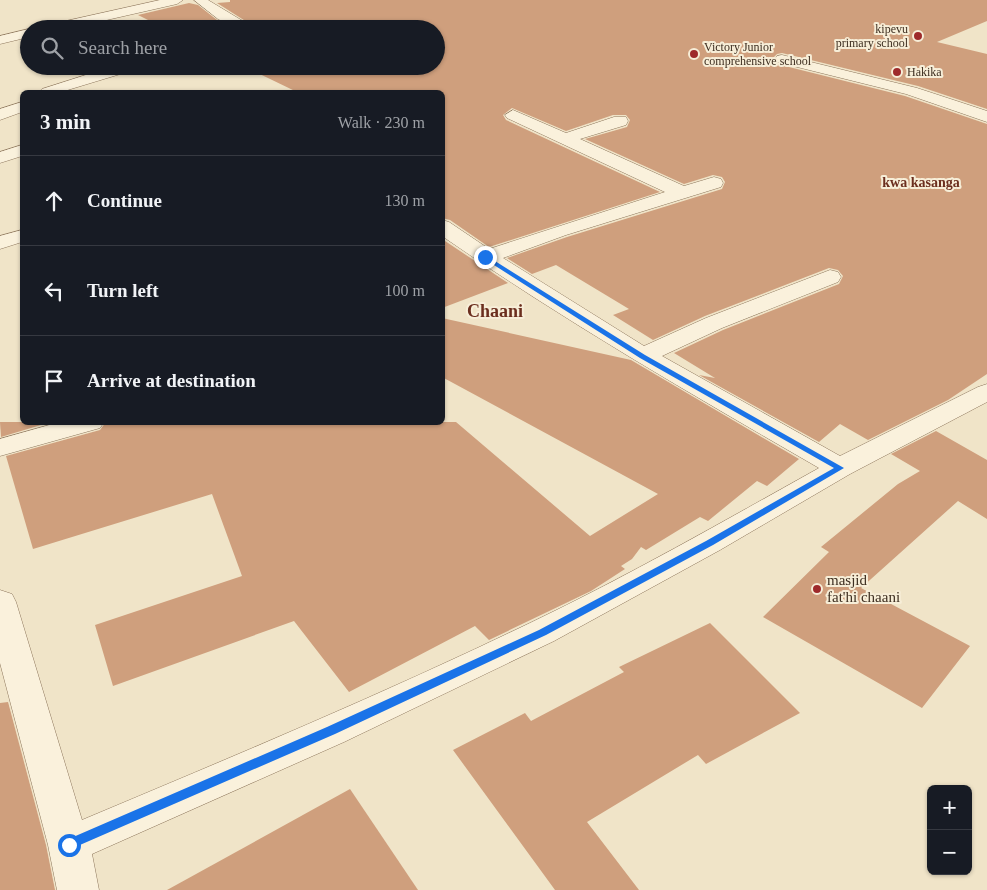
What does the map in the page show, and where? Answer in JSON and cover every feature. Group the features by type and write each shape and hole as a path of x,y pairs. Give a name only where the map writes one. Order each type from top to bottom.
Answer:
{"street":[{"path":"88,20 177,0"},
{"path":"202,0 221,0"},
{"path":"202,0 231,20"},
{"path":"0,40 20,35"},
{"path":"782,59 959,106 987,117"},
{"path":"53,90 99,75"},
{"path":"0,114 20,108"},
{"path":"513,115 682,192"},
{"path":"564,139 620,121"},
{"path":"0,158 20,151"},
{"path":"485,257 714,183"},
{"path":"445,228 485,257 643,356 840,468"},
{"path":"0,243 20,237"},
{"path":"643,356 714,323 830,277"},
{"path":"69,845 331,731 542,632 710,543 840,468 987,392"},
{"path":"0,448 80,425"},
{"path":"0,602 69,845 78,890"}],"building":[{"path":"230,0 987,0 987,21 937,42 987,54 987,109 918,86 782,53 777,54 773,58 777,64 905,96 987,124 987,374 948,400 868,440 840,424 819,442 699,375 715,378 674,353 723,330 839,284 843,276 838,270 829,268 705,316 653,340 613,315 629,309 556,265 532,274 507,258 567,237 722,189 725,182 722,177 713,175 684,184 585,139 627,127 630,120 626,115 613,115 566,131 512,108 503,115 506,120 660,192 489,247 450,220 445,219 445,90 293,90 262,75 445,75 445,20 244,20 217,3 230,2"},
{"path":"189,3 198,5 217,20 148,20 138,15"},
{"path":"445,241 508,283 445,307"},
{"path":"445,319 631,360 799,459 767,486 757,481 708,521 700,517 646,550 641,547 632,559 621,566 625,569 591,591 489,640 475,626 349,692 294,621 113,686 95,625 242,576 212,494 33,549 6,456 100,430 104,425 445,425 445,422 456,422 590,536 658,494 445,379"},
{"path":"0,422 20,422 20,425 41,425 1,437"},
{"path":"936,431 987,460 987,519 958,501 861,588 970,646 922,708 763,617 829,552 821,547 898,484 920,471 891,454"},
{"path":"710,623 800,713 706,764 698,755 587,822 639,890 555,890 453,750 525,713 531,721 624,672 619,667"},
{"path":"8,702 46,845 55,890 0,890 0,703"},
{"path":"350,789 418,890 167,890"}],"place":[{"name":"kipevu primary school","path":"918,36"},
{"name":"Victory Junior comprehensive school","path":"694,54"},
{"name":"Hakika","path":"897,72"},
{"name":"masjid fat'hi chaani","path":"817,589"}],"district":[{"name":"kwa kasanga","path":"921,182"},
{"name":"Chaani","path":"495,311"}],"route":[{"path":"69,845 331,731 542,632 710,543 840,468 643,356 485,257"}]}
